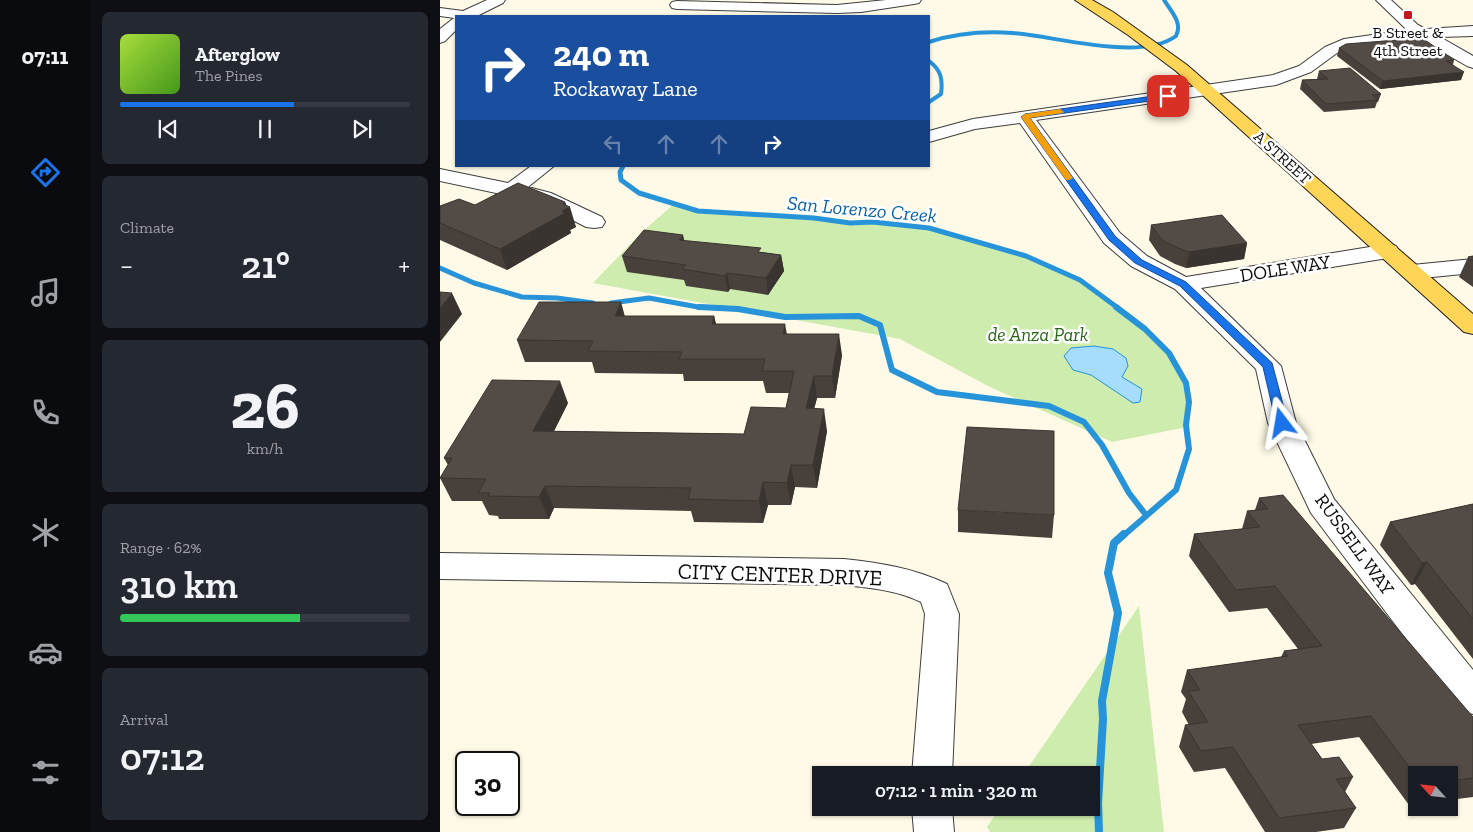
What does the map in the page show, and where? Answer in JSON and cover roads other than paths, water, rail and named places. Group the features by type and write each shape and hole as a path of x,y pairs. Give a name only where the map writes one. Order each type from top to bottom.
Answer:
{"main road":[{"name":"A STREET","path":"1082,0 1114,17 1148,40 1170,58 1226,105 1473,327"}],"street":[{"path":"467,15 498,0"},
{"path":"677,5 837,9 876,6 914,0"},
{"path":"1383,0 1412,28 1473,63"},
{"path":"440,12 459,15"},
{"path":"440,38 455,23"},
{"path":"930,137 972,124 1284,77 1305,69 1331,50 1350,42 1376,37 1473,31"},
{"name":"RUSSELL WAY","path":"1025,117 1112,238 1139,262 1183,284 1268,366 1282,423 1322,505 1473,698"},
{"path":"510,191 543,167"},
{"path":"440,176 544,197 594,222"},
{"name":"DOLE WAY","path":"1183,284 1388,251"},
{"path":"1412,272 1473,266"},
{"name":"CITY CENTER DRIVE","path":"440,566 844,572 887,577 921,586 935,594 942,614 933,766"},
{"path":"933,816 934,832"}],"water":[{"path":"1094,346 1113,349 1126,358 1128,366 1122,377 1142,389 1140,402 1133,403 1091,375 1073,370 1064,356 1071,348"}],"waterway":[{"name":"San Lorenzo Creek","path":"930,42 960,35 1001,32 1097,45 1142,47 1161,43 1176,36 1178,31 1177,22 1164,0"},
{"name":"San Lorenzo Creek","path":"930,62 939,71 942,84 941,94 930,101"},
{"name":"San Lorenzo Creek","path":"622,167 620,172 621,180 639,193 698,211 814,218 850,223 873,222 929,228 1026,256 1080,280 1118,308"},
{"path":"440,268 474,283 522,297 557,298 593,303"},
{"path":"611,303 649,298 702,307"},
{"path":"702,307 724,308"},
{"path":"702,307 738,309 785,317 859,316 880,325 892,370 937,392 1049,406 1084,422 1102,445 1129,493 1146,515"},
{"name":"San Lorenzo Creek","path":"1116,307 1145,329 1169,353 1186,383 1189,402 1186,425 1189,449 1176,490 1123,536"},
{"name":"San Lorenzo Creek","path":"1099,832 1098,803 1103,719 1102,701 1118,613 1108,573 1114,543 1124,534"}],"place":[{"name":"B Street & 4th Street","path":"1408,15"}],"park label":[{"name":"de Anza Park","path":"1038,334"}]}
